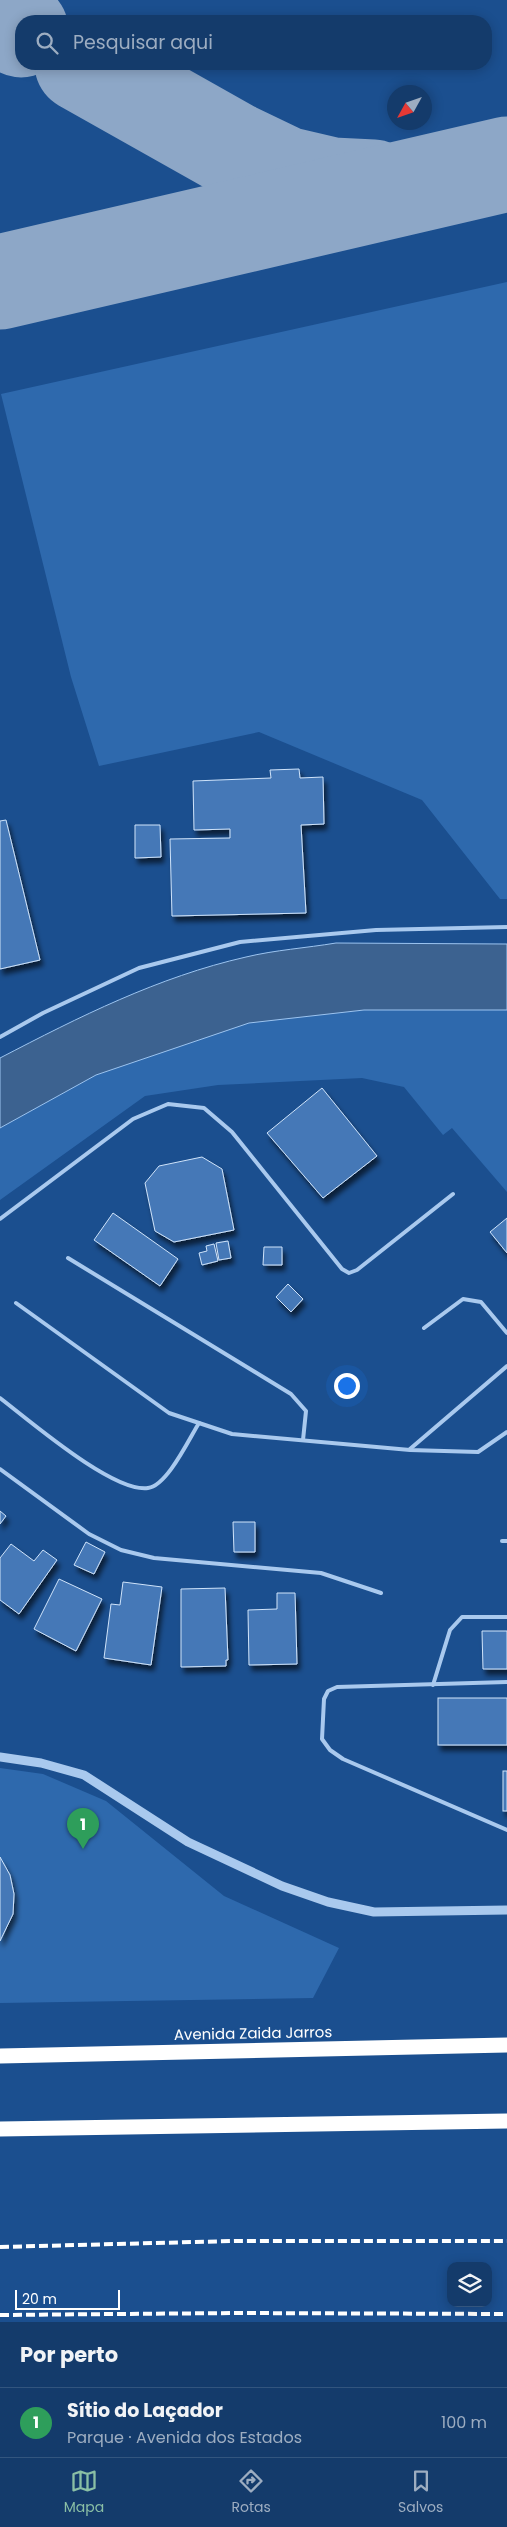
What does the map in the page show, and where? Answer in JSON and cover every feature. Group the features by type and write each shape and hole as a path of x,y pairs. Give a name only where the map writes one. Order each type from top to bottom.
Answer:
{"highway":[{"name":"Avenida Zaida Jarros","path":"0,2056 507,2045"},
{"path":"0,2129 507,2122"}],"street":[{"path":"0,1757 41,1763 84,1775 188,1842 282,1886 328,1902 374,1912 507,1910"}],"lane":[{"path":"0,1037 43,1013 139,968 240,942 376,930 507,926"},
{"path":"0,1219 133,1119 168,1104 204,1108 232,1132 342,1269 349,1273 358,1270 454,1194"},
{"path":"68,1258 290,1394 306,1411 303,1440"},
{"path":"424,1328 463,1298 481,1302 507,1333"},
{"path":"16,1303 169,1412 232,1434 410,1450 478,1452 507,1432"},
{"path":"410,1450 507,1366"},
{"path":"0,1398 88,1466 131,1486 149,1488 164,1479 199,1423"},
{"path":"0,1469 89,1534 121,1550 172,1560 250,1565 321,1574 381,1593"},
{"path":"433,1685 450,1630 462,1617 507,1617"},
{"path":"507,1682 337,1687 328,1691 324,1699 322,1738 330,1750 343,1759 507,1830"}],"shaded area":[{"path":"507,282 507,899 500,899 422,800 259,732 99,766 71,677 1,394"},
{"path":"336,943 507,944 507,1010 364,1010 249,1023 96,1075 0,1128 0,1058 89,1013 182,975 213,965 257,955"},
{"path":"364,1010 507,1010 507,1192 452,1128 443,1135 404,1087 362,1078 218,1085 145,1096 0,1200 0,1128 96,1075 249,1022"},
{"path":"0,1768 43,1774 106,1801 224,1896 339,1948 313,1998 0,2003"}],"building":[{"path":"299,769 300,778 323,777 324,824 301,825 306,913 172,916 170,839 230,838 230,829 194,830 193,781 271,778 270,770"},
{"path":"6,820 40,960 0,969 0,821"},
{"path":"135,825 160,825 161,857 135,858"},
{"path":"322,1088 377,1156 323,1198 267,1133"},
{"path":"202,1157 222,1169 234,1230 174,1242 155,1231 145,1183 159,1166"},
{"path":"113,1213 178,1259 160,1286 94,1240"},
{"path":"507,1218 507,1253 490,1232"},
{"path":"228,1241 231,1258 219,1260 216,1243"},
{"path":"214,1244 218,1261 202,1265 199,1253 207,1251 206,1246"},
{"path":"264,1247 282,1247 282,1265 263,1265"},
{"path":"288,1284 303,1299 291,1312 276,1297"},
{"path":"0,1511 6,1516 0,1524"},
{"path":"233,1522 255,1522 255,1552 234,1552"},
{"path":"86,1542 105,1552 94,1574 74,1565"},
{"path":"11,1544 34,1561 43,1550 57,1560 19,1614 0,1600 0,1558"},
{"path":"59,1579 102,1599 76,1651 34,1629"},
{"path":"123,1582 162,1587 151,1665 104,1658 111,1604 120,1605"},
{"path":"225,1588 228,1660 226,1660 226,1666 181,1667 181,1589"},
{"path":"277,1593 295,1593 297,1664 249,1665 248,1610 277,1609"},
{"path":"482,1631 507,1631 507,1669 483,1669"},
{"path":"438,1698 507,1698 507,1745 438,1745"},
{"path":"503,1771 507,1771 507,1811 503,1811"},
{"path":"0,1857 10,1875 14,1894 13,1914 0,1941"}],"taxiway":[{"path":"0,18 15,27"},
{"path":"93,70 233,149 285,174 332,185 373,187"},
{"path":"0,282 507,164"}],"railway":[{"path":"0,2247 234,2241 507,2241"},
{"path":"0,2315 236,2313 507,2314"}],"place":[{"name":"Sítio do Laçador","path":"83,1849"}]}
